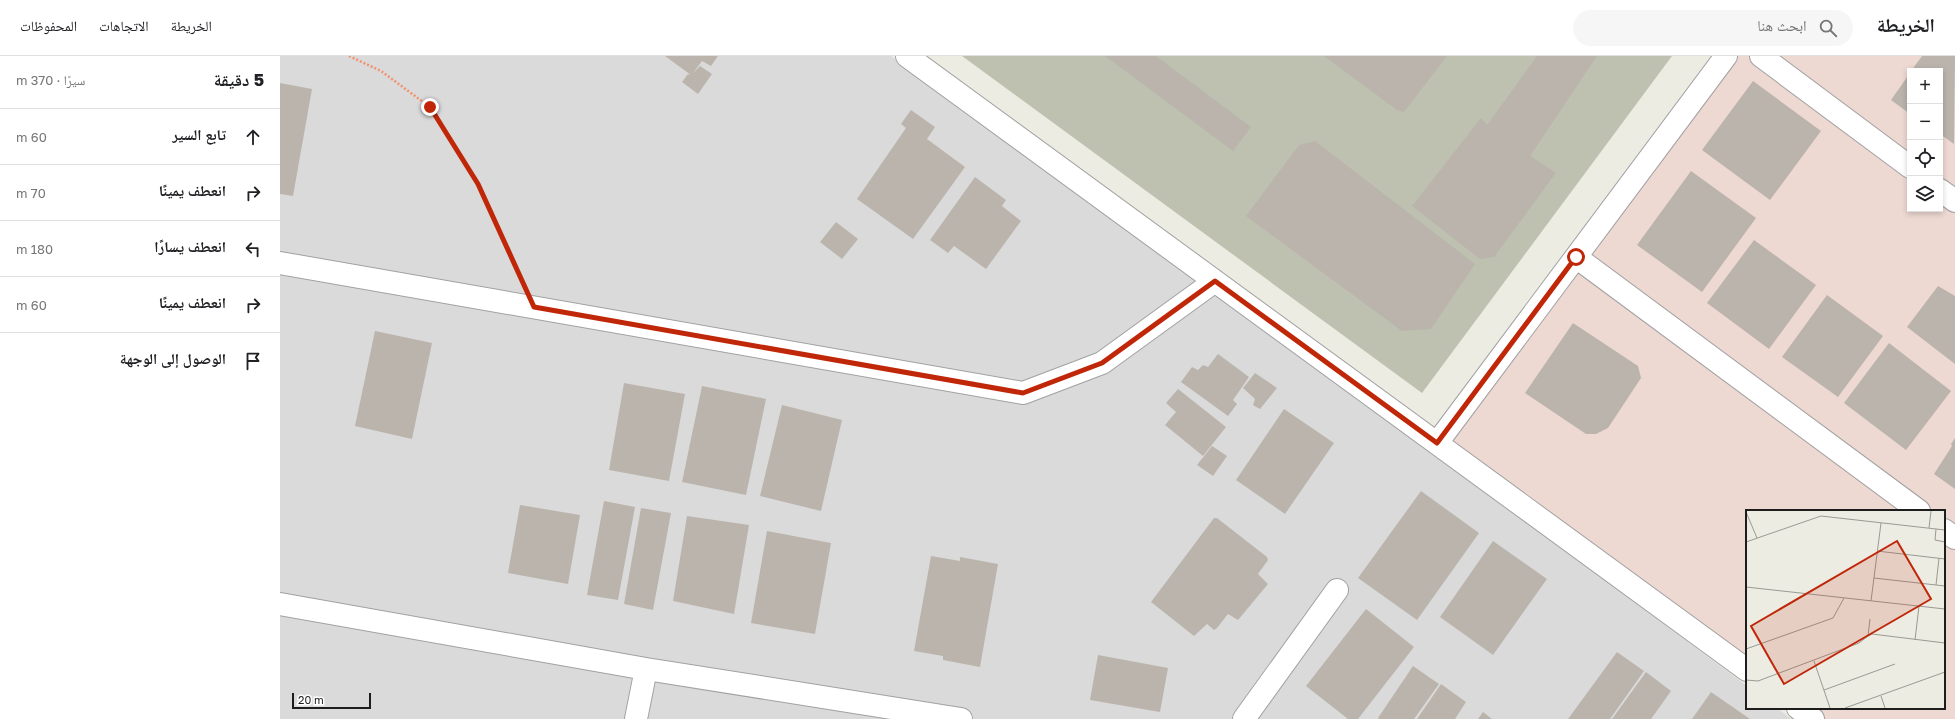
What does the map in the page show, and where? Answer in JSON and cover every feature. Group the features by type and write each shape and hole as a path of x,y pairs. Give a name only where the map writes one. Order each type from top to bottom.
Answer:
{"street":[{"path":"907,56 1746,669"},
{"path":"1437,443 1726,56"},
{"path":"1761,56 1907,165"},
{"path":"1943,192 1955,201"},
{"path":"1576,257 1918,510"},
{"path":"280,263 1023,393 1102,363 1215,281"},
{"path":"1945,531 1955,538"},
{"path":"1244,719 1336,590"},
{"path":"280,604 646,669 961,719"},
{"path":"636,719 646,669"},
{"path":"1799,709 1814,719"}],"path":[{"path":"349,56 381,71 430,107 478,184 534,307"}],"shaded area":[{"path":"280,56 891,56 1509,509 1746,685 1746,709 1778,709 1791,719 280,719"},
{"path":"962,56 1672,56 1422,393"},
{"path":"1726,56 1955,56 1955,719 1813,719 1799,709 1945,709 1945,510 1746,510 1746,669 1437,443"}],"building":[{"path":"665,56 718,56 711,66 702,61 693,73 700,66 712,74 698,94 682,82 688,74 691,75"},
{"path":"1105,56 1156,56 1251,127 1233,151"},
{"path":"1324,56 1447,56 1404,112 1397,110"},
{"path":"1537,56 1597,56 1530,156 1556,173 1494,257 1480,259 1412,206 1481,118 1487,125"},
{"path":"1922,56 1955,56 1954,144 1943,136 1943,68 1913,68"},
{"path":"1907,77 1907,112 1891,100"},
{"path":"1753,81 1821,131 1770,200 1702,150"},
{"path":"280,83 312,89 293,196 280,194"},
{"path":"911,110 935,127 927,139 965,167 913,239 857,199 906,128 901,124"},
{"path":"1315,141 1475,264 1431,329 1402,331 1246,216 1299,145"},
{"path":"1691,171 1756,218 1702,292 1637,245"},
{"path":"975,177 1006,200 1002,206 1021,221 986,269 954,246 948,253 930,240"},
{"path":"836,222 858,239 842,259 820,242"},
{"path":"1754,240 1816,285 1769,349 1707,303"},
{"path":"1938,286 1955,296 1955,364 1907,327"},
{"path":"1827,295 1883,336 1838,397 1782,357"},
{"path":"1573,323 1638,366 1641,378 1608,428 1596,434 1586,434 1525,393"},
{"path":"375,331 432,343 412,439 355,426"},
{"path":"1889,343 1951,391 1906,450 1844,403"},
{"path":"1218,354 1249,377 1233,400 1237,404 1228,416 1181,382 1192,367 1198,370 1203,365 1208,367"},
{"path":"1255,373 1277,388 1260,409 1253,405 1255,399 1243,388"},
{"path":"624,383 685,394 669,481 609,470"},
{"path":"702,386 766,399 746,495 682,482"},
{"path":"1178,389 1226,427 1203,456 1165,425 1176,412 1166,403"},
{"path":"782,405 842,420 821,511 760,496"},
{"path":"1284,409 1334,443 1285,514 1236,480"},
{"path":"1955,438 1955,489 1934,474 1952,446 1951,444"},
{"path":"1212,446 1227,456 1213,476 1197,465"},
{"path":"1421,491 1479,533 1417,620 1358,578"},
{"path":"604,501 635,507 618,600 587,595"},
{"path":"520,505 580,515 568,584 508,573"},
{"path":"641,508 671,513 653,610 624,604"},
{"path":"687,516 749,525 734,614 673,601"},
{"path":"1214,518 1217,518 1267,557 1268,560 1258,574 1268,584 1238,620 1228,614 1214,630 1207,624 1194,636 1151,602"},
{"path":"767,531 831,543 815,634 751,623"},
{"path":"1493,541 1547,579 1493,655 1440,617"},
{"path":"931,556 960,561 960,557 998,564 980,667 943,660 943,656 914,651"},
{"path":"1366,609 1414,647 1358,719 1348,719 1306,686"},
{"path":"1617,652 1644,671 1610,719 1568,719"},
{"path":"1098,655 1168,668 1160,712 1090,700"},
{"path":"1413,666 1439,684 1414,719 1379,719 1378,718"},
{"path":"1646,672 1671,691 1651,719 1612,719"},
{"path":"1441,684 1466,702 1455,719 1417,719"},
{"path":"1711,692 1750,719 1692,719"},
{"path":"1483,712 1492,719 1478,719"}],"route":[{"path":"430,107 478,184 534,307 1023,393 1102,363 1215,281 1437,443 1576,257"}]}
